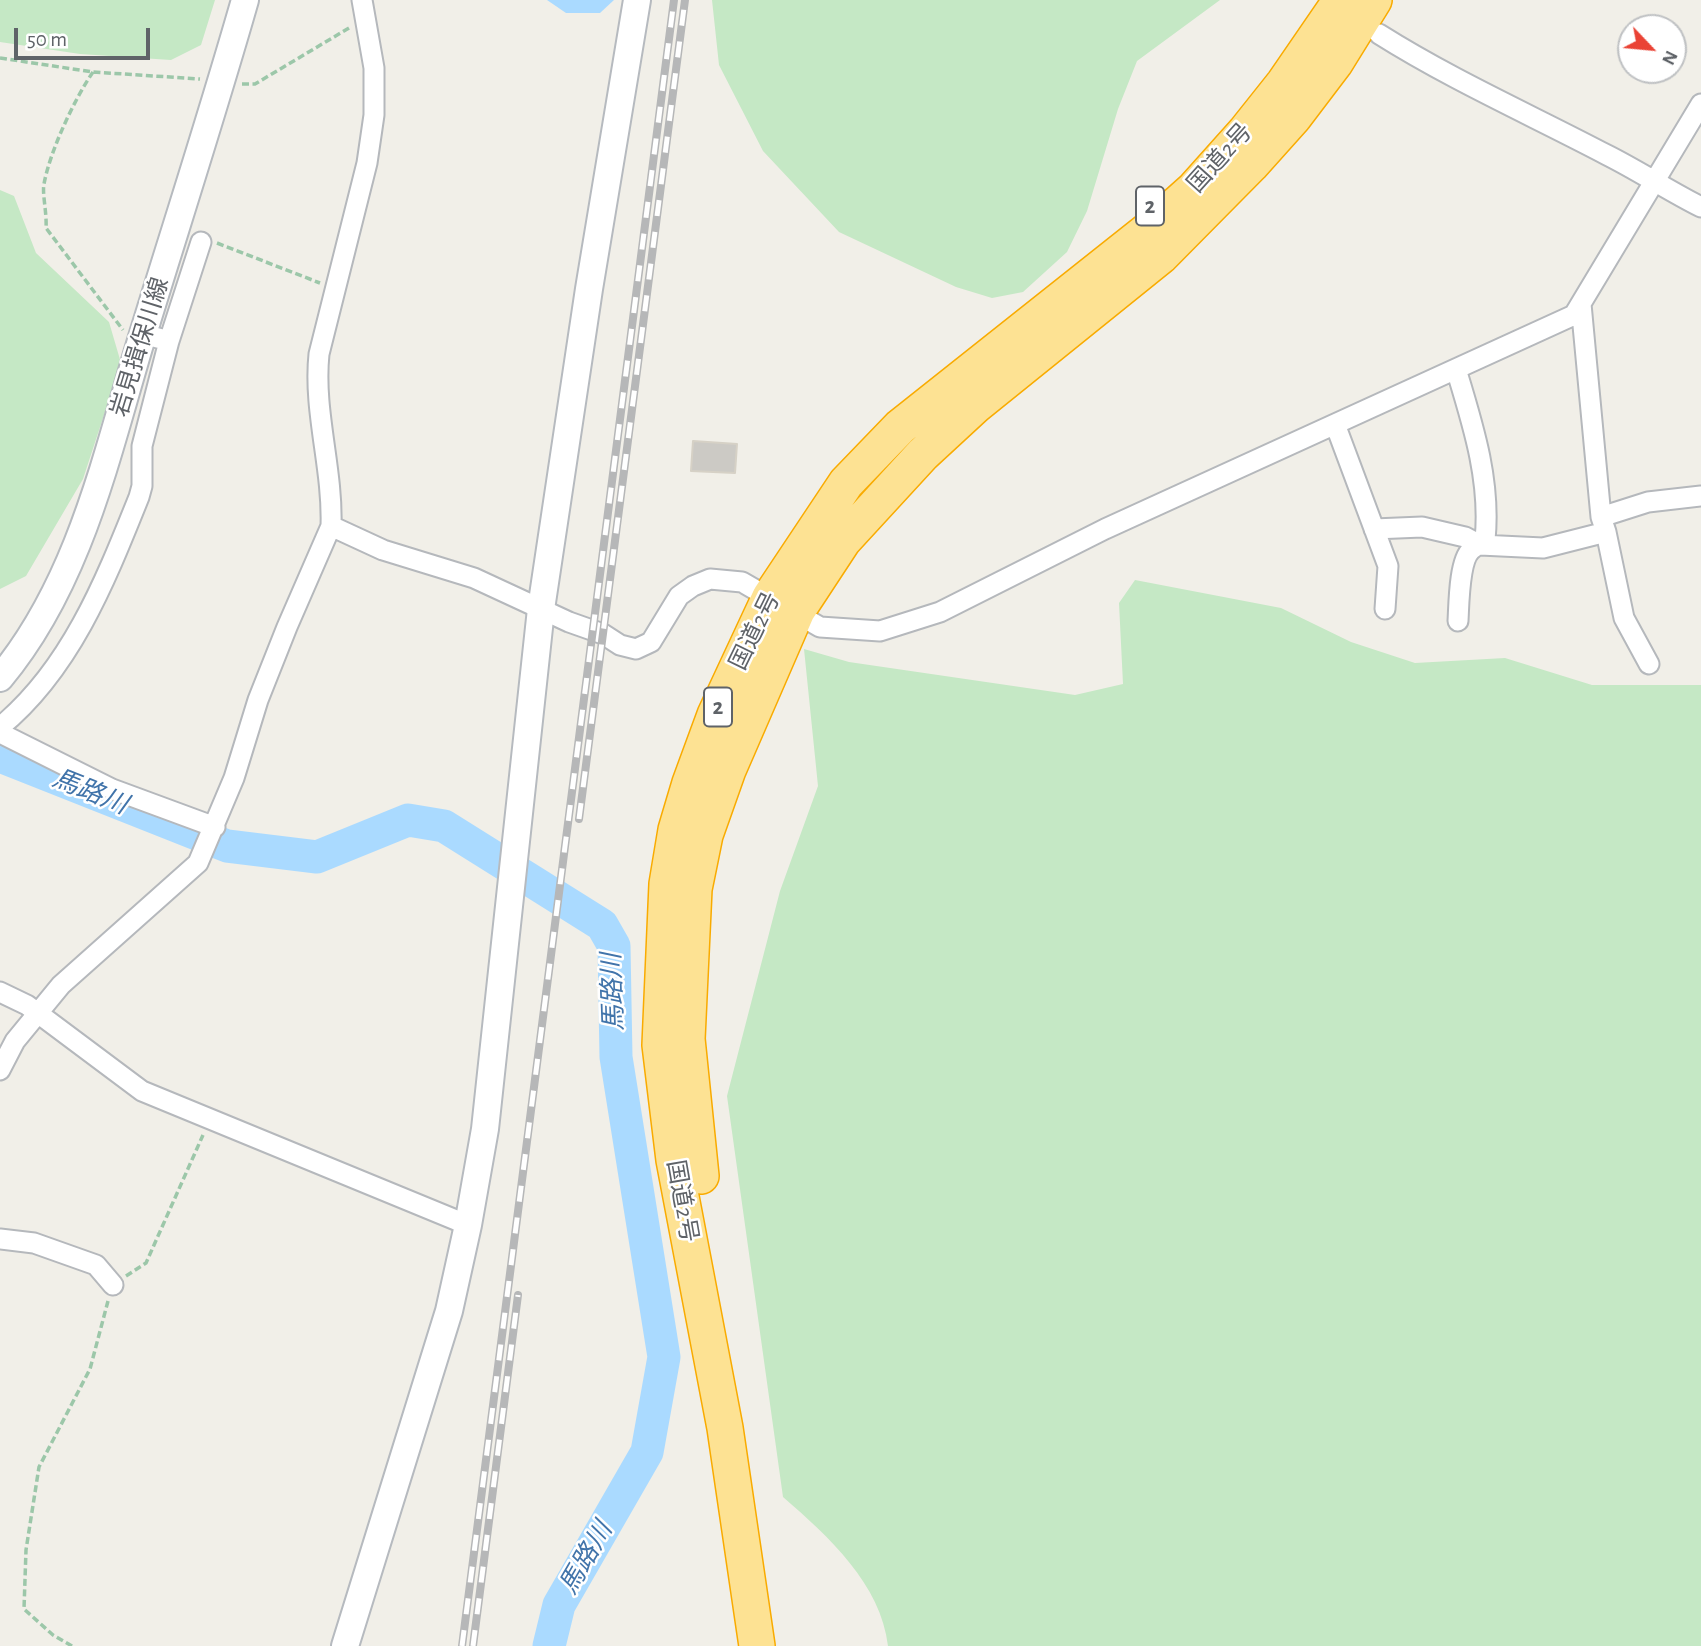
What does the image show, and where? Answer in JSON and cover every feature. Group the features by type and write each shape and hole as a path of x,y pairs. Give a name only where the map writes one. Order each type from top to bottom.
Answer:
{"highway":[{"name":"2","path":"964,396 976,357 1081,270 1177,182 1265,80 1318,0"},
{"name":"国道2号","path":"757,1646 725,1428 674,1160 660,1045 667,884 676,830 715,715 783,604 843,541 964,396 1194,188 1277,93 1341,0"},
{"name":"国道2号","path":"964,396 1125,288 1208,211 1294,117 1335,63 1374,0"},
{"path":"964,396 1034,376 1117,313 1227,218 1310,129 1347,83 1399,0"},
{"name":"国道2号","path":"777,1646 697,1153 687,1039 694,889 705,835 783,604"}],"street":[{"name":"岩見揖保川線","path":"0,678 39,624 61,583 97,488 245,0"},
{"path":"0,1069 15,1041 36,1012 61,985 181,880 203,853 258,700 331,526 332,502 317,380 336,288 367,163 374,115 374,68 362,0"},
{"path":"345,1646 445,1323 468,1224 485,1129 541,608 589,289 637,0"},
{"path":"1379,34 1425,63 1611,156 1653,183 1701,207"},
{"path":"331,526 383,550 474,578 636,649 652,642 679,596 693,586 723,578 742,582 820,627 880,631 940,612 1105,529 1574,315 1701,104"},
{"path":"0,727 47,677 70,646 120,545 142,486 142,446 169,341 201,242"},
{"path":"1581,304 1603,525 1624,618 1649,664"},
{"path":"143,334 169,341"},
{"path":"1456,369 1481,454 1488,515 1485,540 1471,550 1467,558 1460,585 1458,621"},
{"path":"1335,424 1388,566 1385,609"},
{"path":"1374,529 1422,527 1465,537 1480,545 1543,548 1603,525 1648,502 1701,496"},
{"path":"0,733 111,789 213,830"},
{"path":"0,992 36,1012 126,1081 209,1120 468,1224"},
{"path":"0,1239 34,1243 96,1265 113,1285"}],"path":[{"path":"0,58 93,72 183,76 255,84 366,20"},
{"path":"93,72 56,148 43,187 48,209 46,228 126,333 143,334"},
{"path":"201,242 219,244 336,288"},
{"path":"72,1646 53,1635 24,1609 31,1500 39,1466 90,1369 113,1285 146,1263 209,1120"}],"green space":[{"path":"0,0 215,0 201,45 171,60 80,54 0,42"},
{"path":"712,0 1220,0 1137,61 1118,109 1087,211 1067,252 1023,292 992,298 956,287 839,232 763,151 719,65"},
{"path":"0,190 14,196 36,253 109,322 121,363 83,479 26,576 0,589"},
{"path":"1135,580 1281,608 1351,642 1415,663 1505,658 1592,685 1701,685 1701,1646 888,1646 883,1623 864,1582 834,1545 783,1497 727,1096 780,891 818,786 804,649 849,662 1075,695 1123,684 1119,603"}],"water":[{"path":"547,0 614,0 600,13 566,13"}],"building":[{"path":"693,441 737,444 735,473 691,471"}],"waterway":[{"name":"馬路川","path":"0,756 227,846 317,857 408,820 444,826 602,925 614,946 616,1057 664,1357 647,1452 559,1605 549,1646"}],"railway":[{"path":"462,1646 674,0"},
{"path":"579,819 685,0"},
{"path":"473,1646 518,1295"}]}
